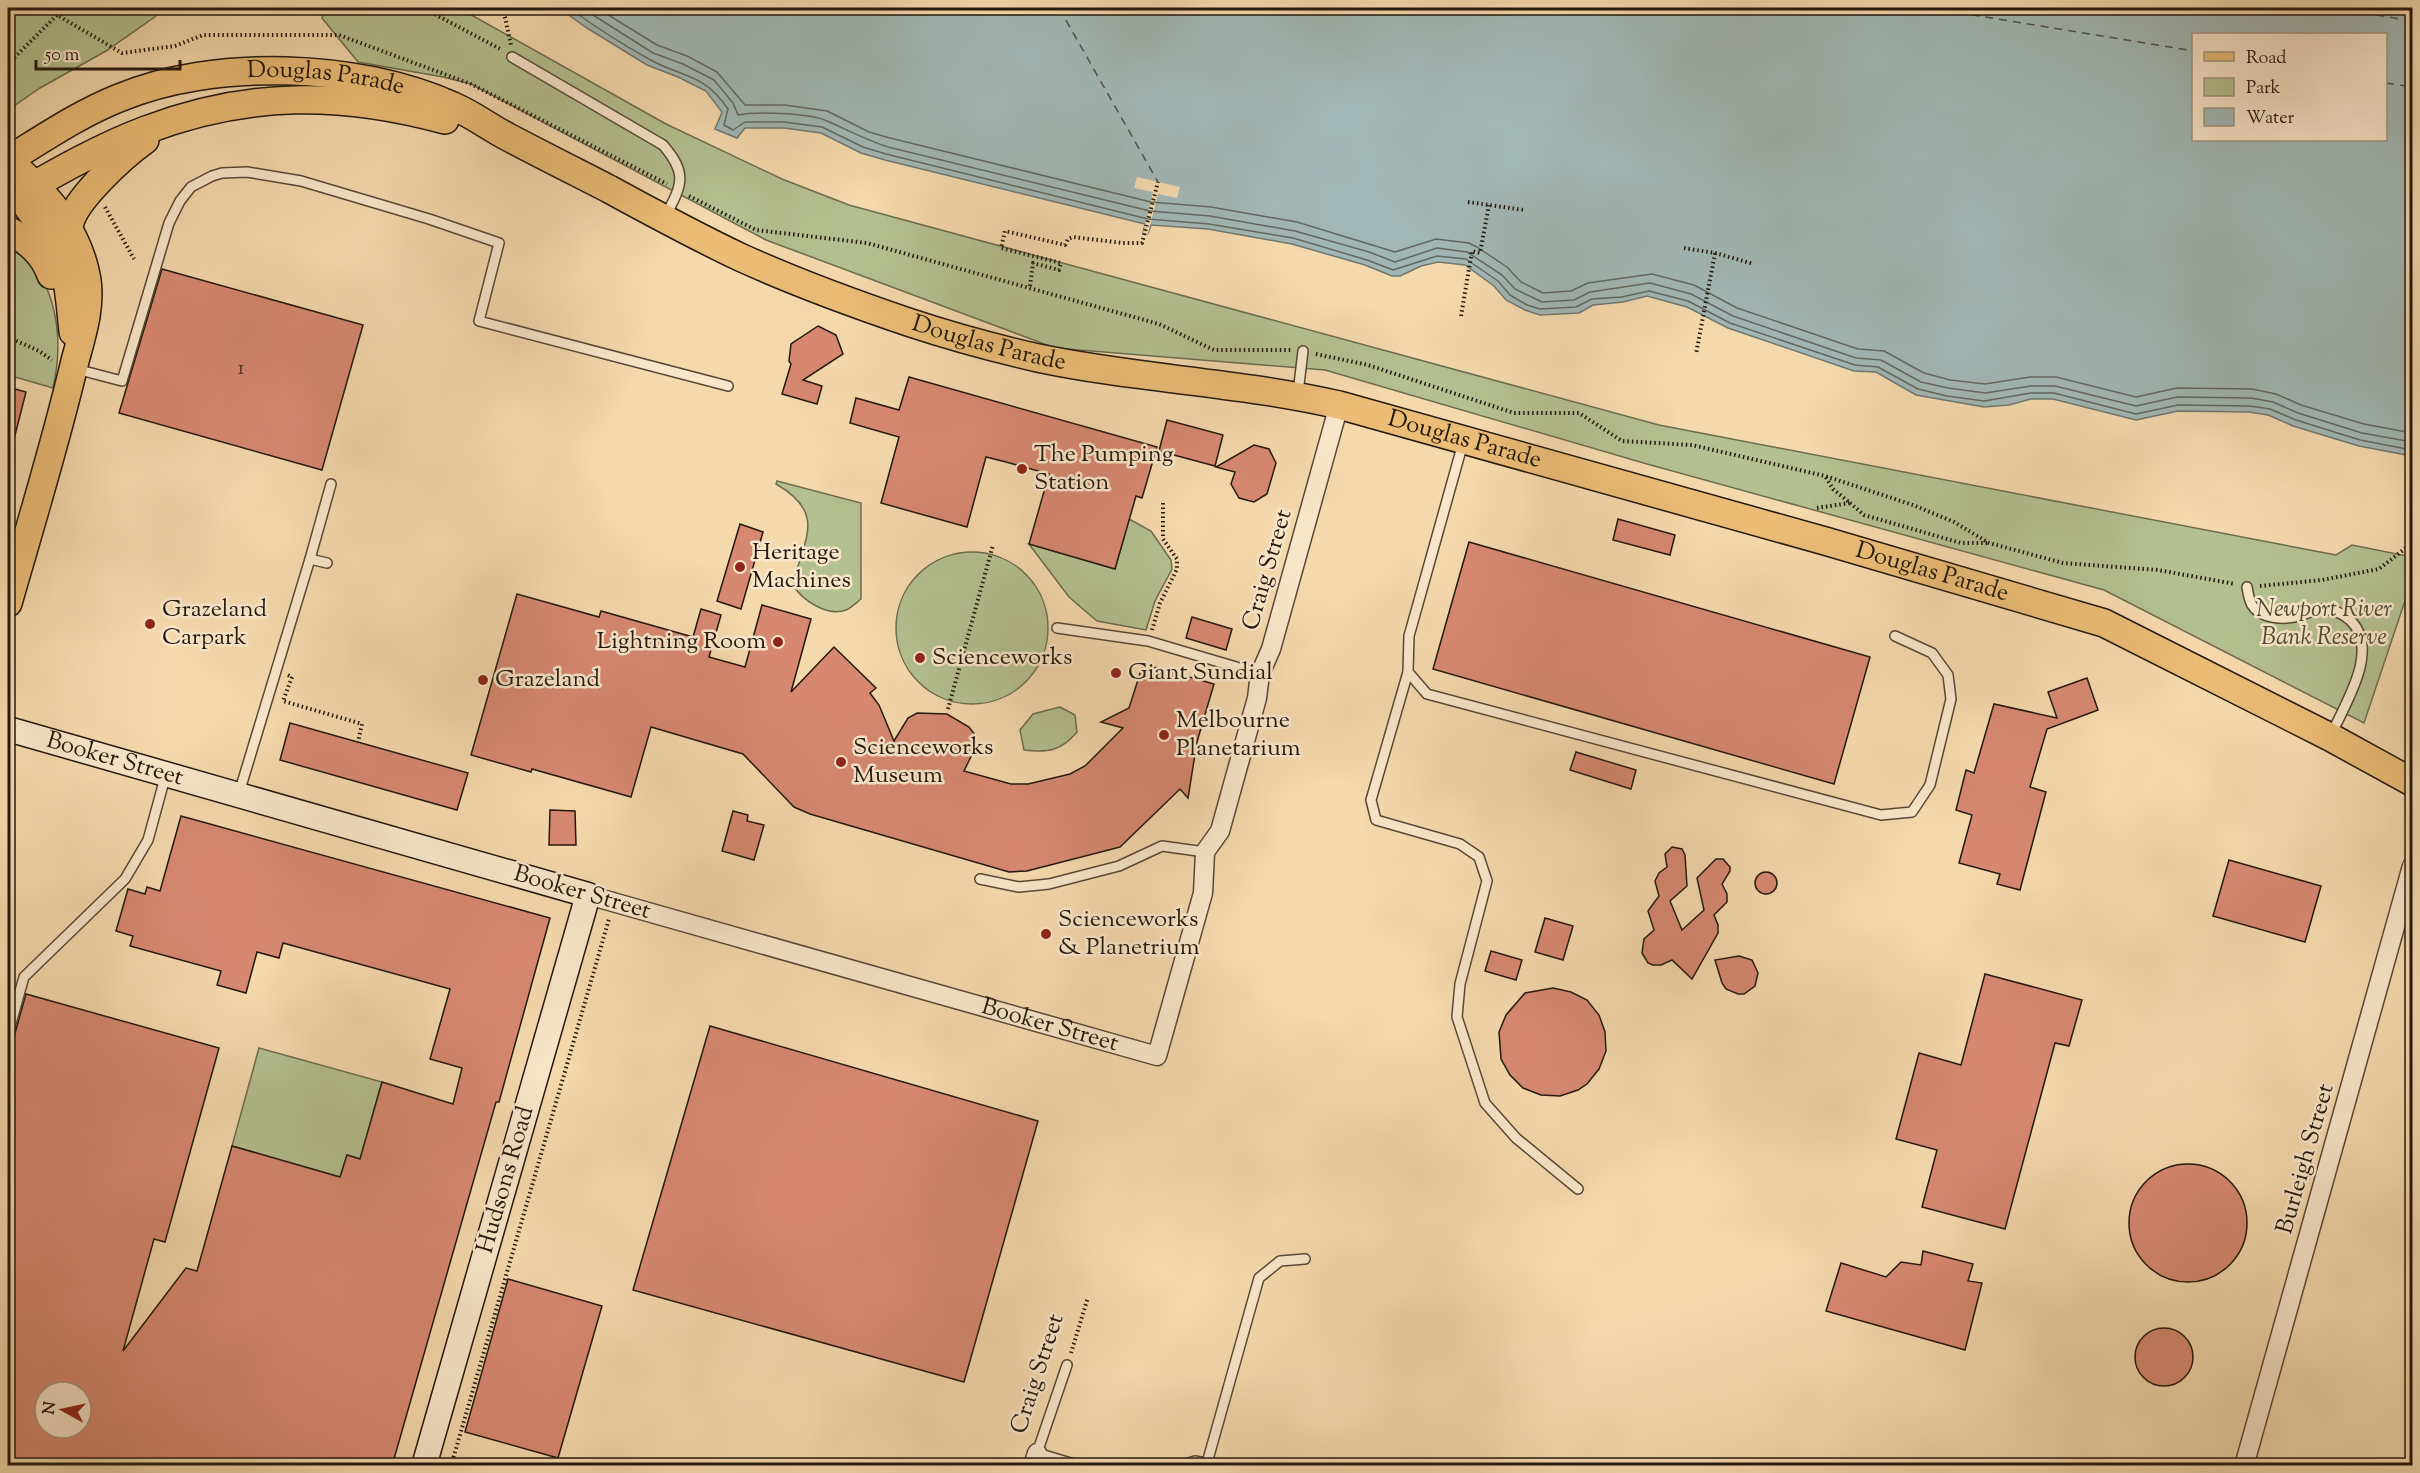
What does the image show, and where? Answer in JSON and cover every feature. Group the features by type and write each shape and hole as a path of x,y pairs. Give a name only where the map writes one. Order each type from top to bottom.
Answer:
{"main road":[{"name":"Douglas Parade","path":"8,160 79,117 122,96 190,78 282,71 330,74 403,89 450,104 507,137 742,258 827,293 968,340 1039,358 1297,395 1340,405 1825,541 2104,623 2330,737 2412,782"},
{"name":"Douglas Parade","path":"20,193 134,135 194,114 274,100 339,99 392,107 507,137"},
{"path":"8,603 86,318 88,289 80,254 69,228 70,220 82,201 121,160 150,137 194,114"},
{"path":"8,160 20,193 52,241 61,259 68,284 73,365"},
{"path":"20,193 69,228"},
{"path":"8,230 30,243 45,261 73,365"}],"street":[{"name":"Craig Street","path":"1157,1056 1203,893 1205,852 1220,831 1257,698 1260,674 1271,649 1340,405"},
{"name":"Booker Street","path":"8,729 1157,1056"},
{"name":"Burleigh Street","path":"2244,1466 2412,866"},
{"name":"Hudsons Road","path":"424,1466 588,895"}],"lane":[{"path":"512,57 663,145 676,162 681,175 679,191 664,218"},
{"path":"73,365 122,381 154,267 174,211 196,184 222,173 239,171 301,181 429,219 499,243 479,321 728,386"},
{"path":"1297,395 1303,351"},
{"path":"1464,441 1409,636 1408,672 1371,800 1376,820 1460,844 1479,857 1487,881 1460,984 1457,1017 1485,1103 1516,1138 1578,1189"},
{"path":"238,795 331,484"},
{"path":"310,559 327,563"},
{"path":"2247,587 2251,603 2263,614 2284,618 2318,610 2330,610 2342,614 2358,629 2364,646 2363,655 2351,692 2330,737"},
{"path":"1057,628 1149,641 1260,674"},
{"path":"1408,672 1427,694 1881,815 1912,812 1929,786 1951,699 1948,675 1932,653 1895,636"},
{"path":"8,1034 24,977 124,879 147,840 166,774"},
{"path":"980,879 1019,887 1039,885 1090,875 1119,866 1162,846 1205,852"},
{"path":"1180,1466 1195,1461 1210,1464 1259,1278 1280,1261 1305,1259"},
{"name":"Craig Street","path":"1035,1459 1067,1365"},
{"path":"1035,1459 1081,1466"}],"path":[{"path":"419,8 512,57"},
{"path":"503,8 510,36"},
{"path":"1158,182 1142,243 1073,237 1068,238 1065,245 1005,231 1001,248 1061,263 1059,270 1033,263 1030,286 1167,326 1214,350 1303,351 1368,365 1514,413 1580,413 1622,441 1692,445 1825,476 1913,505 1954,522 1989,543"},
{"path":"101,202 134,259"},
{"path":"1468,202 1524,210"},
{"path":"1461,316 1472,251 1480,253 1489,205"},
{"path":"1684,248 1715,253 1754,264"},
{"path":"1696,354 1715,253"},
{"path":"8,337 25,343 54,361 73,365"},
{"path":"1825,476 1833,489 1864,515 1961,543 1989,543 2063,563 2158,570 2247,587 2322,580 2379,569 2412,543"},
{"path":"1149,641 1160,603 1177,569 1177,559 1163,539 1163,503"},
{"path":"1817,508 1850,503"},
{"path":"948,709 993,545"},
{"path":"276,672 292,677 283,701 363,724 358,742"},
{"path":"451,1466 614,902"},
{"name":"Craig Street","path":"1067,1365 1088,1297"}],"green space":[{"path":"13,8 159,8 156,16 106,51 40,88 8,110 8,11"},
{"name":"Newport River Bank Reserve","path":"325,8 459,8 666,124 782,179 849,205 1659,425 2336,555 2352,545 2412,557 2410,572 2412,580 2364,723 2104,590 1647,464 1325,370 1055,348 766,240 471,84 358,62 322,18"},
{"path":"8,242 37,270 53,307 58,347 53,388 8,375"},
{"path":"777,481 861,503 861,599 848,609 839,612 816,606 802,596 793,585 806,541 807,517 802,506 792,495 776,484"},
{"path":"1129,519 1151,531 1171,560 1172,569 1155,601 1146,630 1097,621 1069,597 1029,544 1115,569"},
{"path":"972,552 1001,557 1026,574 1043,599 1048,628 1043,657 1026,682 1001,699 972,704 943,699 918,682 901,657 896,628 901,599 918,574 943,557"},
{"path":"1060,707 1075,715 1077,732 1060,747 1047,751 1024,750 1020,730 1033,714"},
{"path":"259,1048 382,1082 360,1159 347,1155 340,1177 232,1146"}],"water":[{"path":"559,8 2412,8 2412,456 2359,446 2293,426 2268,415 2249,412 2178,411 2136,420 2053,399 2031,399 2009,405 1984,407 1916,395 1876,372 1854,371 1728,328 1687,307 1647,296 1623,302 1593,305 1579,313 1540,315 1506,300 1494,286 1465,265 1438,262 1421,266 1400,276 1392,276 1365,265 1292,244 1208,229 1151,225 1148,234 1143,233 1145,224 885,160 861,153 821,133 784,128 745,128 737,138 715,129 722,112 706,91 647,65"}],"pier":[{"path":"1137,177 1180,187 1177,198 1158,194 1148,234 1143,233 1153,192 1134,188"}],"building":[{"path":"162,269 363,325 322,470 119,413"},
{"path":"818,326 836,335 843,354 803,380 822,386 817,404 782,394 791,364 789,361 791,344"},
{"path":"909,377 1157,447 1142,498 1136,496 1115,569 1029,544 1049,474 986,457 967,527 881,503 899,437 850,423 856,398 899,410"},
{"path":"8,387 26,392 13,443 8,442"},
{"path":"1167,420 1223,435 1215,466 1159,451"},
{"path":"1254,445 1269,449 1276,463 1267,494 1254,502 1239,498 1231,484 1235,472 1216,467"},
{"path":"1618,519 1675,535 1670,555 1613,540"},
{"name":"Heritage Machines","path":"740,524 763,532 741,609 717,601"},
{"path":"1469,542 1870,657 1834,784 1433,669"},
{"path":"517,594 599,617 601,611 693,637 701,609 721,615 709,657 745,667 762,605 811,619 791,692 834,647 876,688 870,693 879,705 894,741 908,718 917,713 947,714 969,727 976,736 976,746 964,771 1011,784 1028,784 1070,774 1085,766 1123,728 1101,722 1129,708 1143,664 1214,684 1197,742 1188,798 1180,789 1120,847 1027,871 1009,872 810,814 794,807 743,754 651,727 631,797 532,769 531,772 471,755"},
{"path":"1192,617 1232,629 1226,650 1186,638"},
{"path":"2087,678 2098,710 2047,729 2030,787 2046,792 2020,890 1997,884 2000,874 1959,863 1972,815 1956,810 1966,770 1974,773 1994,704 2057,718 2048,692"},
{"path":"290,723 468,773 457,810 280,760"},
{"path":"1576,752 1636,770 1631,789 1570,770"},
{"path":"550,810 575,811 576,845 549,845"},
{"path":"733,811 748,815 747,821 764,825 754,860 722,851"},
{"path":"181,816 550,918 499,1102 496,1102 392,1466 8,1466 8,1058 26,994 219,1048 165,1242 154,1239 123,1351 186,1268 197,1271 232,1146 340,1177 347,1155 360,1159 382,1082 453,1104 462,1068 430,1059 450,989 283,943 279,958 257,952 246,993 217,985 221,971 130,946 133,936 116,931 128,889 145,894 147,887 160,891"},
{"path":"1672,847 1682,849 1685,855 1687,886 1670,901 1682,930 1704,910 1697,878 1716,859 1723,859 1730,867 1722,884 1727,894 1727,902 1714,915 1718,933 1692,979 1672,960 1661,965 1653,965 1648,963 1642,953 1644,939 1654,930 1648,911 1659,896 1655,881 1659,873 1667,867 1665,854"},
{"path":"2229,860 2321,886 2305,942 2213,916"},
{"path":"1766,872 1774,875 1777,883 1774,891 1766,894 1758,891 1755,883 1758,875"},
{"path":"1545,918 1573,926 1563,960 1535,952"},
{"path":"1491,951 1522,960 1516,980 1485,971"},
{"path":"1739,956 1752,960 1758,973 1755,986 1744,994 1726,989 1715,960"},
{"path":"1985,974 2082,1000 2069,1046 2055,1043 2005,1229 1922,1207 1937,1150 1896,1139 1919,1053 1961,1065"},
{"path":"1553,988 1571,992 1587,1000 1599,1015 1605,1032 1606,1051 1599,1069 1587,1084 1578,1090 1560,1096 1541,1095 1523,1088 1510,1075 1501,1059 1499,1032 1506,1015 1525,993"},
{"path":"710,1026 1038,1121 964,1382 633,1290"},
{"path":"2188,1164 2211,1169 2230,1181 2242,1200 2247,1223 2242,1246 2230,1265 2211,1277 2188,1282 2165,1277 2146,1265 2134,1246 2129,1223 2134,1200 2146,1181 2165,1169"},
{"path":"1923,1251 1973,1264 1968,1281 1982,1283 1965,1350 1826,1311 1841,1263 1886,1277 1901,1262 1921,1265"},
{"path":"508,1279 602,1306 558,1458 465,1432"},
{"path":"2164,1328 2175,1330 2188,1341 2193,1357 2191,1368 2180,1381 2164,1386 2153,1384 2140,1373 2135,1357 2137,1346 2148,1333"}],"ferry route":[{"path":"1059,8 1158,182"},
{"path":"1930,8 2192,51"},
{"path":"2335,8 2412,21"},
{"path":"2387,83 2412,87"}],"place":[{"name":"The Pumping Station","path":"1022,469"},
{"name":"Heritage Machines","path":"740,567"},
{"name":"Grazeland Carpark","path":"150,624"},
{"name":"Lightning Room","path":"778,642"},
{"name":"Scienceworks","path":"920,658"},
{"name":"Giant Sundial","path":"1116,673"},
{"name":"Grazeland","path":"483,680"},
{"name":"Melbourne Planetarium","path":"1164,735"},
{"name":"Scienceworks Museum","path":"841,762"},
{"name":"Scienceworks & Planetrium","path":"1046,934"}]}
